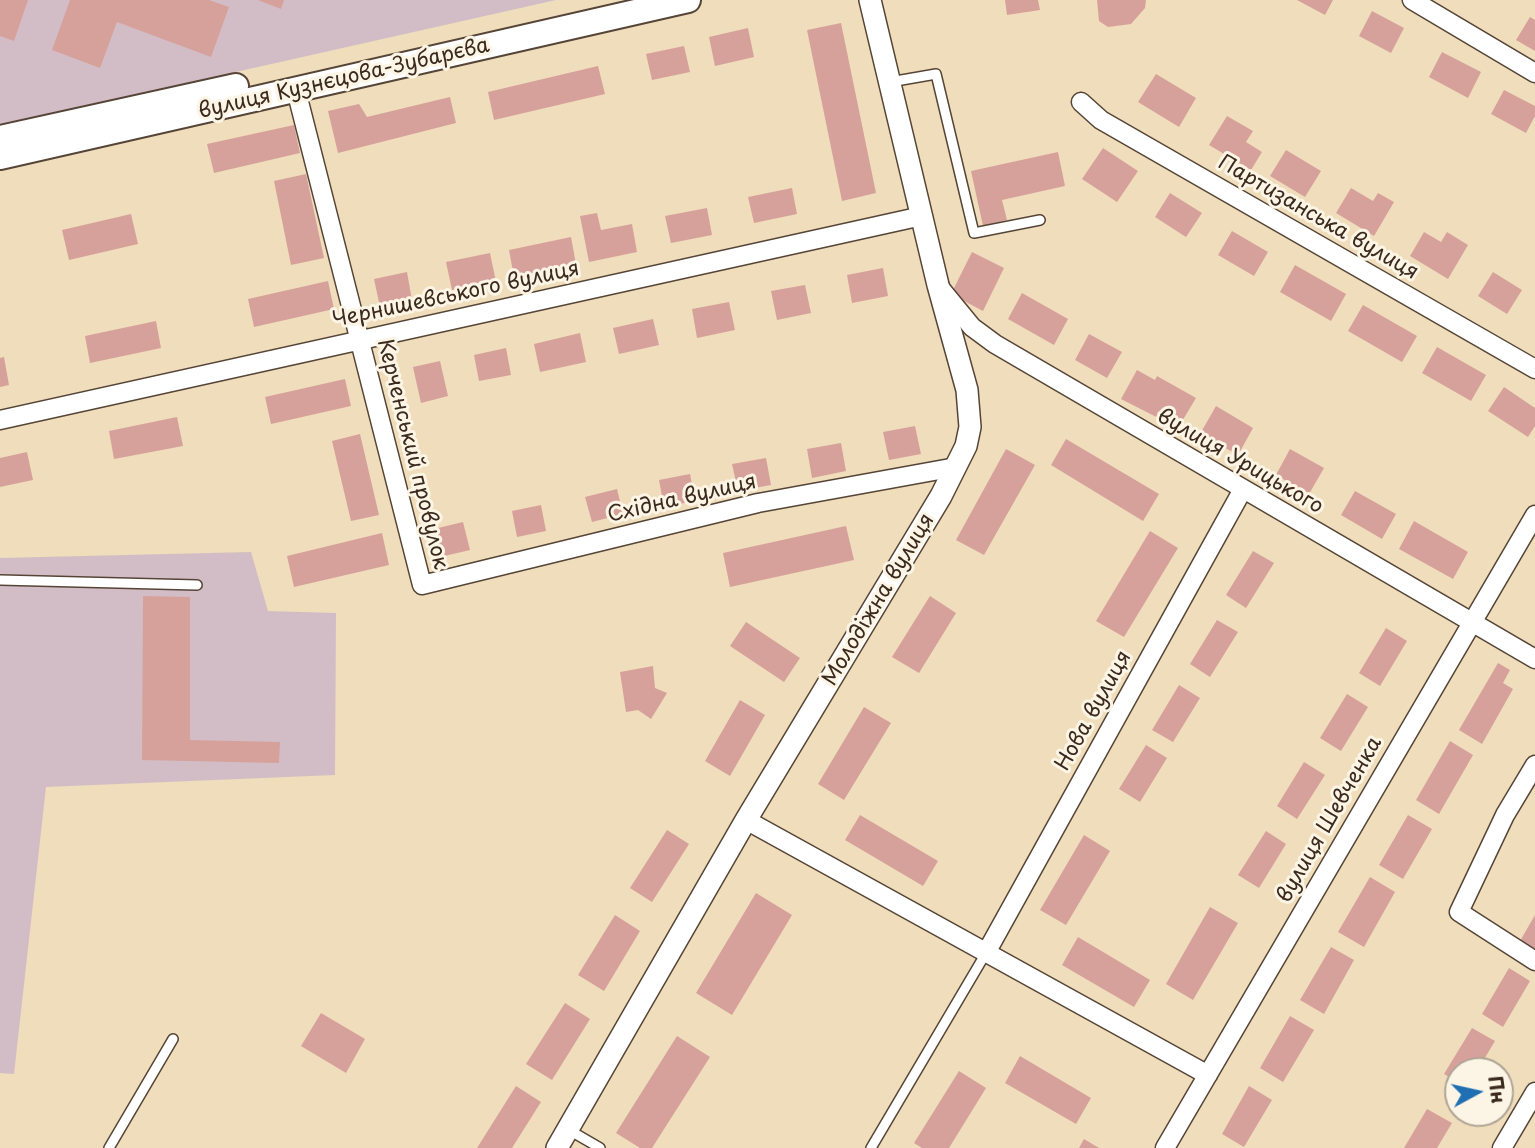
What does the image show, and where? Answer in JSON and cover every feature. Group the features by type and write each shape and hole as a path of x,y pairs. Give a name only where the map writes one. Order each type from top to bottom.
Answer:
{"main road":[{"name":"вулиця Кузнєцова-Зубарєва","path":"0,138 616,0"},
{"name":"вулиця Кузнєцова-Зубарєва","path":"0,157 688,0"}],"street":[{"name":"Молодіжна вулиця","path":"557,1148 966,446 970,408 870,0"},
{"path":"1412,0 1535,73"},
{"name":"Керченський провулок","path":"296,90 422,585"},
{"name":"Партизанська вулиця","path":"1081,102 1101,120 1535,369"},
{"name":"Чернишевського вулиця","path":"0,420 922,216"},
{"name":"вулиця Урицького","path":"938,285 972,327 995,344 1242,491 1535,659"},
{"name":"Східна вулиця","path":"422,585 758,503 956,467"},
{"name":"Нова вулиця","path":"986,953 1242,491"},
{"name":"вулиця Шевченка","path":"1165,1148 1535,515"},
{"path":"1535,765 1505,815 1459,912 1535,961"},
{"path":"746,820 1208,1075"},
{"path":"1502,1148 1535,1092"}],"lane":[{"path":"890,82 936,74 974,233 1040,220"},
{"path":"0,580 197,585"},
{"path":"871,1148 986,953"},
{"path":"109,1148 173,1039"},
{"path":"568,1129 600,1148"}],"shaded area":[{"path":"0,0 556,0 0,125"},
{"path":"251,552 268,611 336,613 335,775 46,787 14,1074 0,1073 0,558"}],"building":[{"path":"0,0 28,0 14,41 0,36"},
{"path":"70,0 209,0 229,7 211,57 117,22 100,68 52,50"},
{"path":"258,0 284,0 281,9"},
{"path":"1005,0 1038,0 1040,10 1007,15"},
{"path":"1097,0 1146,0 1145,8 1131,24 1108,27 1099,21"},
{"path":"1297,0 1333,0 1325,15"},
{"path":"1372,11 1404,28 1391,53 1359,36"},
{"path":"1530,17 1535,20 1535,51 1516,40"},
{"path":"841,23 876,193 842,201 807,30"},
{"path":"748,28 754,57 715,66 709,37"},
{"path":"684,46 690,72 652,80 646,54"},
{"path":"1442,52 1481,72 1468,98 1429,77"},
{"path":"598,66 605,94 494,120 488,92"},
{"path":"1156,74 1196,98 1179,127 1138,102"},
{"path":"1504,90 1535,106 1535,116 1526,133 1491,114"},
{"path":"450,97 456,123 338,153 328,111 359,104 367,117"},
{"path":"1227,116 1253,131 1246,142 1262,152 1251,170 1209,145"},
{"path":"294,125 300,153 214,173 207,144"},
{"path":"1103,148 1138,171 1117,202 1082,179"},
{"path":"1286,150 1321,171 1305,197 1270,176"},
{"path":"1058,152 1065,186 1002,200 1007,220 983,226 971,171"},
{"path":"306,174 324,258 291,265 274,181"},
{"path":"792,188 797,214 754,223 748,197"},
{"path":"1351,188 1373,201 1378,193 1394,202 1374,236 1336,213"},
{"path":"1170,193 1202,213 1186,237 1155,217"},
{"path":"707,208 712,235 671,243 665,216"},
{"path":"597,213 601,230 632,224 637,252 589,262 580,216"},
{"path":"131,214 138,244 69,260 62,230"},
{"path":"1232,231 1268,252 1254,276 1218,255"},
{"path":"1424,232 1441,242 1447,232 1468,245 1448,279 1410,256"},
{"path":"571,237 576,264 514,277 509,250"},
{"path":"972,252 1004,268 983,311 951,294"},
{"path":"490,253 496,282 452,290 446,262"},
{"path":"1295,265 1346,294 1331,321 1280,292"},
{"path":"883,268 888,296 852,303 847,275"},
{"path":"407,272 412,300 380,307 374,279"},
{"path":"1493,272 1522,290 1507,314 1478,296"},
{"path":"328,281 334,309 254,327 248,299"},
{"path":"805,285 811,313 777,320 771,291"},
{"path":"1022,293 1068,319 1054,345 1008,319"},
{"path":"729,302 735,330 697,338 692,309"},
{"path":"1363,305 1417,336 1402,362 1348,331"},
{"path":"653,319 659,345 619,354 613,328"},
{"path":"156,321 161,348 90,363 85,336"},
{"path":"580,333 586,362 540,372 534,344"},
{"path":"1089,334 1122,352 1107,378 1075,360"},
{"path":"1437,347 1486,375 1471,401 1422,373"},
{"path":"506,348 511,375 479,381 474,355"},
{"path":"4,357 9,385 0,387 0,358"},
{"path":"440,361 448,396 421,403 413,367"},
{"path":"1137,370 1155,380 1157,376 1196,398 1178,428 1121,399"},
{"path":"345,379 351,406 271,424 265,397"},
{"path":"1504,387 1535,408 1535,426 1528,437 1488,411"},
{"path":"1216,406 1253,428 1238,455 1200,434"},
{"path":"177,417 183,446 114,459 109,431"},
{"path":"915,426 921,454 889,460 883,432"},
{"path":"360,434 379,515 351,521 332,441"},
{"path":"1066,439 1159,494 1143,521 1051,465"},
{"path":"841,443 846,471 812,478 807,449"},
{"path":"1006,449 1035,465 984,555 956,540"},
{"path":"1290,449 1324,468 1309,494 1276,475"},
{"path":"27,452 33,480 0,487 0,458"},
{"path":"766,458 771,485 738,491 732,464"},
{"path":"690,474 695,501 664,507 659,480"},
{"path":"617,489 623,514 592,522 585,497"},
{"path":"1355,491 1396,514 1382,539 1341,515"},
{"path":"541,505 546,531 517,537 512,511"},
{"path":"1414,521 1468,552 1453,579 1399,549"},
{"path":"463,522 470,550 440,557 434,529"},
{"path":"846,526 854,560 730,587 723,553"},
{"path":"1150,531 1178,548 1124,637 1096,621"},
{"path":"382,533 389,565 294,587 287,556"},
{"path":"1253,551 1274,563 1246,608 1226,595"},
{"path":"143,596 190,597 190,740 280,742 279,763 142,760"},
{"path":"930,596 956,613 919,673 892,657"},
{"path":"1217,620 1238,632 1210,677 1190,664"},
{"path":"746,622 800,658 784,682 730,646"},
{"path":"1386,628 1407,641 1380,686 1359,673"},
{"path":"1498,663 1510,670 1503,683 1513,689 1482,744 1459,730"},
{"path":"653,666 655,688 667,693 651,719 638,710 626,712 620,672"},
{"path":"1179,685 1200,698 1173,742 1152,730"},
{"path":"1347,694 1368,707 1341,751 1320,738"},
{"path":"740,700 765,715 730,776 705,761"},
{"path":"864,707 891,723 844,800 818,784"},
{"path":"1450,741 1473,755 1439,814 1416,800"},
{"path":"1146,745 1167,758 1140,802 1119,789"},
{"path":"1304,762 1325,775 1297,819 1277,806"},
{"path":"860,815 938,861 923,886 845,840"},
{"path":"1408,815 1432,829 1403,879 1379,865"},
{"path":"667,830 689,844 652,902 630,888"},
{"path":"1266,831 1286,844 1259,888 1238,875"},
{"path":"1084,835 1110,851 1066,925 1040,910"},
{"path":"1370,877 1395,892 1364,947 1338,932"},
{"path":"756,893 792,915 732,1015 696,993"},
{"path":"1210,907 1238,923 1193,1000 1166,984"},
{"path":"615,915 640,931 604,991 578,975"},
{"path":"1535,915 1535,950 1520,941"},
{"path":"1078,937 1150,980 1134,1007 1062,965"},
{"path":"1331,947 1354,960 1324,1014 1300,1000"},
{"path":"1509,968 1530,981 1503,1027 1482,1014"},
{"path":"565,1003 590,1019 552,1080 526,1064"},
{"path":"321,1013 365,1039 346,1073 301,1046"},
{"path":"1290,1016 1314,1030 1283,1082 1260,1068"},
{"path":"1472,1028 1495,1041 1485,1057 1454,1057"},
{"path":"677,1036 710,1057 652,1148 640,1148 616,1133"},
{"path":"1020,1056 1091,1098 1076,1124 1005,1083"},
{"path":"959,1071 986,1088 949,1148 922,1148 914,1143"},
{"path":"516,1086 541,1102 512,1148 477,1148"},
{"path":"1249,1086 1272,1100 1244,1147 1222,1134"},
{"path":"1427,1109 1444,1119 1444,1127 1450,1127 1437,1148 1404,1148"},
{"path":"1084,1139 1099,1148 1079,1148"}]}
